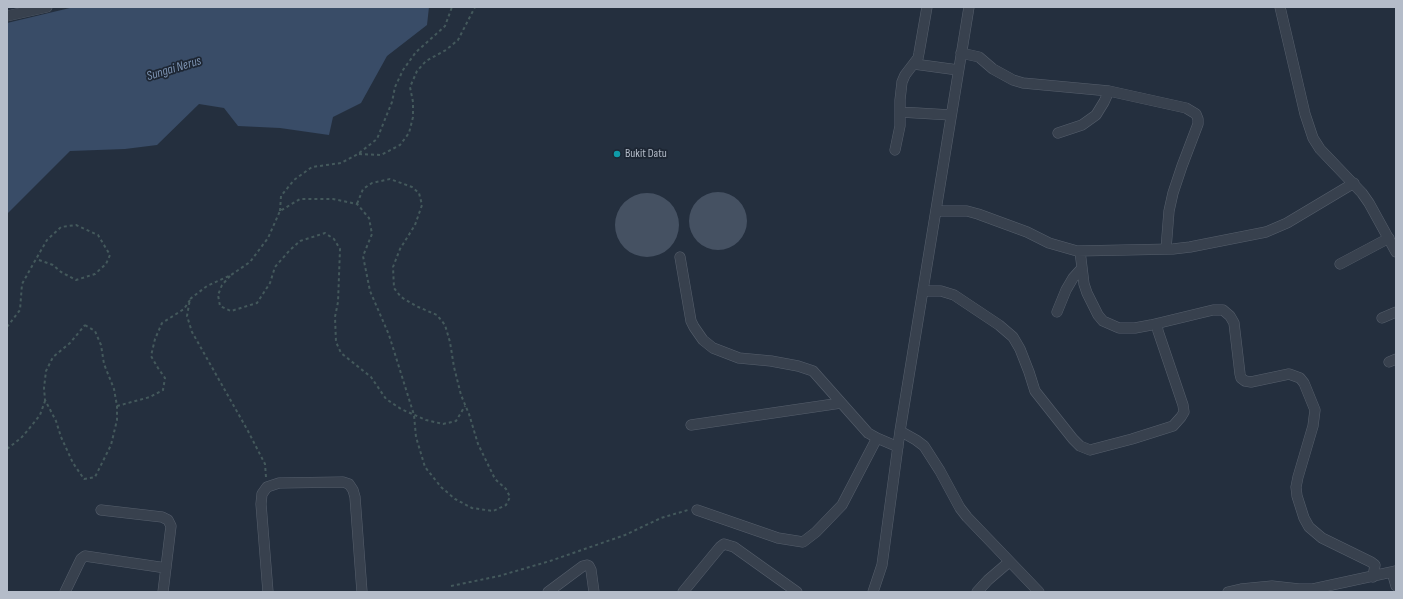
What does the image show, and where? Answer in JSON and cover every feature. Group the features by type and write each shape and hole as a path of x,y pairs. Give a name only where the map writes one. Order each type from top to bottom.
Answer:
{"street":[{"path":"7,16 47,7"},
{"path":"895,150 900,126 902,82 905,75 914,64 919,53 927,7"},
{"path":"873,592 882,565 900,431 969,7"},
{"path":"1280,7 1305,114 1313,138 1320,148 1354,183 1369,203 1396,252"},
{"path":"961,53 979,57 1003,75 1023,83 1109,91 1186,108 1196,114 1198,124 1173,193 1168,216 1166,249"},
{"path":"914,64 958,70"},
{"path":"1058,133 1082,125 1096,115 1109,91"},
{"path":"900,112 951,115"},
{"path":"936,211 967,211 978,214 1027,232 1060,247 1080,251 1166,249 1190,247 1266,232 1287,223 1354,183"},
{"path":"1340,264 1388,238"},
{"path":"1080,251 1084,284 1087,293 1102,321 1119,328 1135,328 1213,310 1223,310 1230,316 1234,323 1241,378 1245,381 1251,382 1289,374 1296,376 1304,383 1315,410 1315,417 1296,488 1304,518 1309,527 1322,538 1372,562 1375,565 1373,577"},
{"path":"680,257 691,321 694,328 703,340 713,348 739,358 772,361 809,369 820,378 841,404 868,433 898,447"},
{"path":"1057,312 1066,290 1073,278 1082,268"},
{"path":"923,291 941,291 954,295 999,325 1013,337 1020,349 1035,391 1073,439 1080,446 1090,450 1173,426 1181,418 1184,412 1183,405 1157,324"},
{"path":"1382,318 1396,312"},
{"path":"691,425 841,404"},
{"path":"900,431 924,446 940,471 960,508 967,517 1039,592"},
{"path":"697,510 778,538 803,542 816,532 842,505 877,438"},
{"path":"268,592 261,504 262,494 267,486 278,483 343,482 348,484 353,490 355,497 362,592"},
{"path":"101,510 162,517 168,520 171,526 163,592"},
{"path":"683,592 724,544 734,547 797,592"},
{"path":"65,592 81,559 85,556 166,568"},
{"path":"977,592 988,580 1009,562"},
{"path":"548,592 586,565 589,566 591,570 594,592"},
{"path":"1228,592 1241,589 1272,586 1299,591 1394,572 1396,586"}],"path":[{"path":"117,406 150,397 163,390 165,378 152,356 155,339 162,323 184,309 190,299 207,286 231,275 250,262 268,238 280,211 281,196 294,180 312,167 341,163 358,154 377,139 392,102 395,87 403,70 416,52 445,26 452,7"},
{"path":"358,154 380,155 400,145 409,133 413,117 413,102 410,88 417,71 426,62 446,50 458,40 475,7"},
{"path":"280,211 300,199 333,199 357,204 369,218 372,234 363,256 370,291 389,334 414,415 416,438 425,467 441,487 455,499 472,508 493,511 506,505 510,497 506,489 495,479 478,444 466,406 461,396 445,325 437,315 416,306 401,297 394,288 393,267 400,249 415,225 422,205 419,193 412,187 390,179 372,183 363,189 357,204"},
{"path":"7,327 20,310 22,284 36,259 47,240 61,227 76,225 98,235 110,255 106,264 95,274 76,280 61,272 53,265 36,259"},
{"path":"231,275 222,285 218,295 220,306 232,311 257,303 270,283 275,268 289,251 300,241 325,233 334,239 340,249 338,302 335,317 336,342 341,353 371,377 386,399 401,409 414,415 426,420 443,424 456,421 466,406"},
{"path":"190,299 187,316 192,332 224,387 265,464 267,486"},
{"path":"86,325 95,331 100,344 104,364 114,389 117,406 117,420 111,445 95,477 84,480 73,463 61,437 56,421 45,400 44,388 46,371 53,357 70,343 86,325"},
{"path":"7,449 22,438 40,415 45,400"},
{"path":"451,586 499,576 550,561 625,535 661,518 685,510 697,510"}],"water":[{"name":"Sungai Nerus","path":"74,7 429,7 427,25 387,56 361,103 333,117 329,135 280,128 238,126 224,108 199,104 157,145 125,149 70,151 7,214 7,23"}],"building":[{"path":"718,192 729,194 742,205 745,210 747,221 745,232 734,245 729,248 718,250 707,248 694,237 691,232 689,221 691,210 702,197 707,194"},
{"path":"647,193 659,196 670,202 676,213 679,225 676,237 670,248 659,254 647,257 635,254 624,248 618,237 615,225 618,213 624,202 635,196"}],"place":[{"name":"Bukit Datu","path":"617,154"}]}
